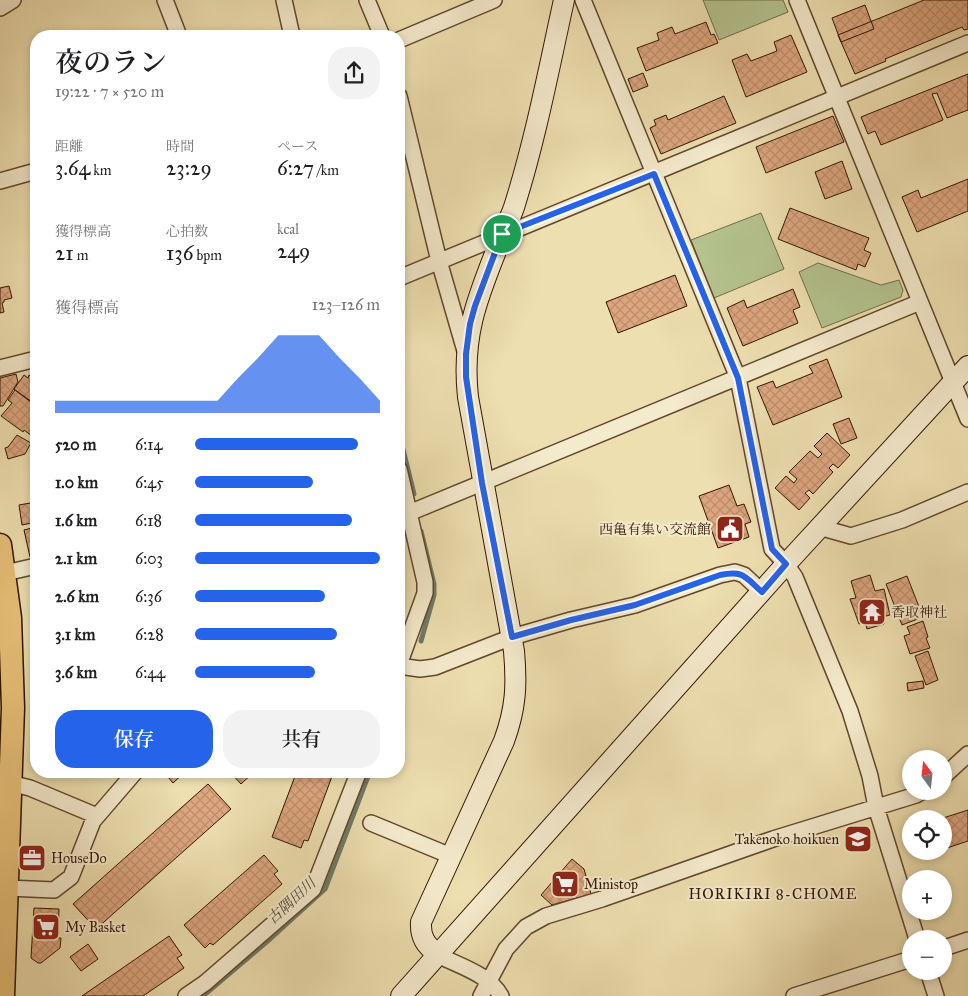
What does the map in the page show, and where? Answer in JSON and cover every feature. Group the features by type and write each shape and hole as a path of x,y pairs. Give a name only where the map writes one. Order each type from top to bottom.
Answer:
{"main road":[{"path":"0,545 4,573 10,783 4,830 7,888 2,993"}],"street":[{"path":"165,0 177,30"},
{"path":"284,0 291,30"},
{"path":"367,0 380,30"},
{"path":"405,37 494,0"},
{"path":"501,996 490,981 438,955 426,945 421,933 421,922 504,741 512,718 516,675 512,637 482,483 468,398 466,354 470,324 475,306 515,205 539,117 564,0"},
{"path":"583,0 738,378 772,549 795,577 850,711 870,776 876,807 914,930"},
{"path":"797,0 968,419"},
{"path":"405,275 968,43"},
{"path":"405,121 439,261 466,354"},
{"path":"0,181 30,173"},
{"path":"409,513 920,302"},
{"path":"0,368 30,360"},
{"path":"401,996 786,564 968,366"},
{"path":"819,528 851,536 902,520 968,492"},
{"path":"405,495 425,582 425,593 405,649"},
{"path":"4,573 30,567"},
{"path":"405,667 420,669 435,666 512,637 571,620 635,605 720,575 735,572 744,576 762,592"},
{"path":"952,769 968,754"},
{"path":"7,888 54,890 71,877 93,820 130,778"},
{"path":"186,996 205,983 313,889 355,778"},
{"path":"10,783 30,788 97,816"},
{"path":"482,996 506,949 526,927 546,916 602,899 773,839 902,800"},
{"path":"371,823 451,856"},
{"path":"952,945 968,940"},
{"path":"794,996 902,961"},
{"path":"931,980 936,996"}],"green space":[{"path":"703,0 783,0 788,12 719,40"},
{"path":"761,213 784,269 714,298 691,240"},
{"path":"818,263 881,285 899,280 903,290 901,297 822,328 799,272"}],"building":[{"path":"924,0 968,0 968,29 964,30 962,27 885,59 886,61 855,74 838,35"},
{"path":"865,5 874,29 841,42 832,18"},
{"path":"706,22 711,35 714,34 718,43 646,71 637,48 659,40 657,33 672,27 675,34"},
{"path":"791,35 807,72 746,97 732,60 747,54 751,61 777,51 774,42"},
{"path":"643,73 648,86 633,92 628,79"},
{"path":"968,74 968,110 947,118 937,93 932,94 943,120 881,145 875,131 868,134 861,117"},
{"path":"724,96 736,123 661,154 650,128 656,125 654,120 666,115 668,120"},
{"path":"833,116 844,142 766,173 756,147"},
{"path":"842,161 852,189 825,199 815,172"},
{"path":"968,179 968,211 917,232 902,197 918,190 921,198"},
{"path":"790,208 869,238 864,250 871,253 865,267 858,264 856,270 778,239"},
{"path":"675,275 687,306 618,333 606,302"},
{"path":"9,286 12,298 4,300 2,303 4,312 0,313 0,288"},
{"path":"793,289 800,307 793,310 798,323 743,346 727,308 744,300 747,308"},
{"path":"827,359 842,397 773,425 757,387 773,381 776,388 813,373 809,366"},
{"path":"16,374 18,382 3,406 0,406 0,378"},
{"path":"24,375 28,378 30,376 30,401 14,389"},
{"path":"15,390 30,401 30,434 24,430 23,432 1,416 12,403 8,400"},
{"path":"849,418 857,438 841,444 833,424"},
{"path":"827,433 850,455 838,468 833,464 829,468 833,472 813,494 809,490 805,493 810,498 799,510 775,488 786,476 794,483 797,479 789,472 810,451 818,458 822,454 814,446"},
{"path":"17,435 30,442 25,454 8,459 5,448 8,447"},
{"path":"729,485 737,506 744,504 751,522 745,524 749,537 718,548 699,496"},
{"path":"30,503 30,523 22,525 19,505"},
{"path":"30,528 30,557 24,530"},
{"path":"870,575 875,591 884,589 890,615 882,617 884,624 867,629 865,622 859,624 850,599 856,598 851,581"},
{"path":"907,576 923,617 902,625 886,584"},
{"path":"923,621 930,648 910,654 904,636 910,634 907,627"},
{"path":"928,651 938,680 926,685 915,656"},
{"path":"923,681 924,688 908,691 907,683"},
{"path":"169,778 178,778 173,783"},
{"path":"235,778 247,778 241,784"},
{"path":"294,778 331,778 308,841 304,840 301,848 272,837"},
{"path":"208,784 231,809 96,929 73,904"},
{"path":"968,810 968,841 952,846 952,815"},
{"path":"264,855 278,871 274,874 282,884 213,945 210,943 205,948 184,925"},
{"path":"572,859 584,869 591,894 552,905 541,895"},
{"path":"34,908 59,909 58,938 61,938 60,948 41,963 31,958"},
{"path":"169,936 182,955 177,958 184,968 143,996 82,996"},
{"path":"88,944 98,959 81,971 70,957"}],"waterway":[{"name":"古隅田川","path":"405,457 414,494"},
{"name":"古隅田川","path":"421,531 434,584 434,595 421,641"},
{"name":"古隅田川","path":"203,996 325,889 367,778"}],"place":[{"name":"西亀有集い交流館","path":"730,529"},
{"name":"香取神社","path":"872,612"},
{"name":"Takenoko hoikuen","path":"858,839"},
{"name":"HouseDo","path":"32,858"},
{"name":"Ministop","path":"565,884"},
{"name":"My Basket","path":"46,927"}],"district":[{"name":"HORIKIRI 8-CHOME","path":"773,894"}],"route":[{"path":"654,174 738,378 742,393 772,549 786,564 762,592 744,576 735,572 720,575 635,605 571,620 512,637 482,483 466,377 466,354 470,324 502,234 654,174"}]}
